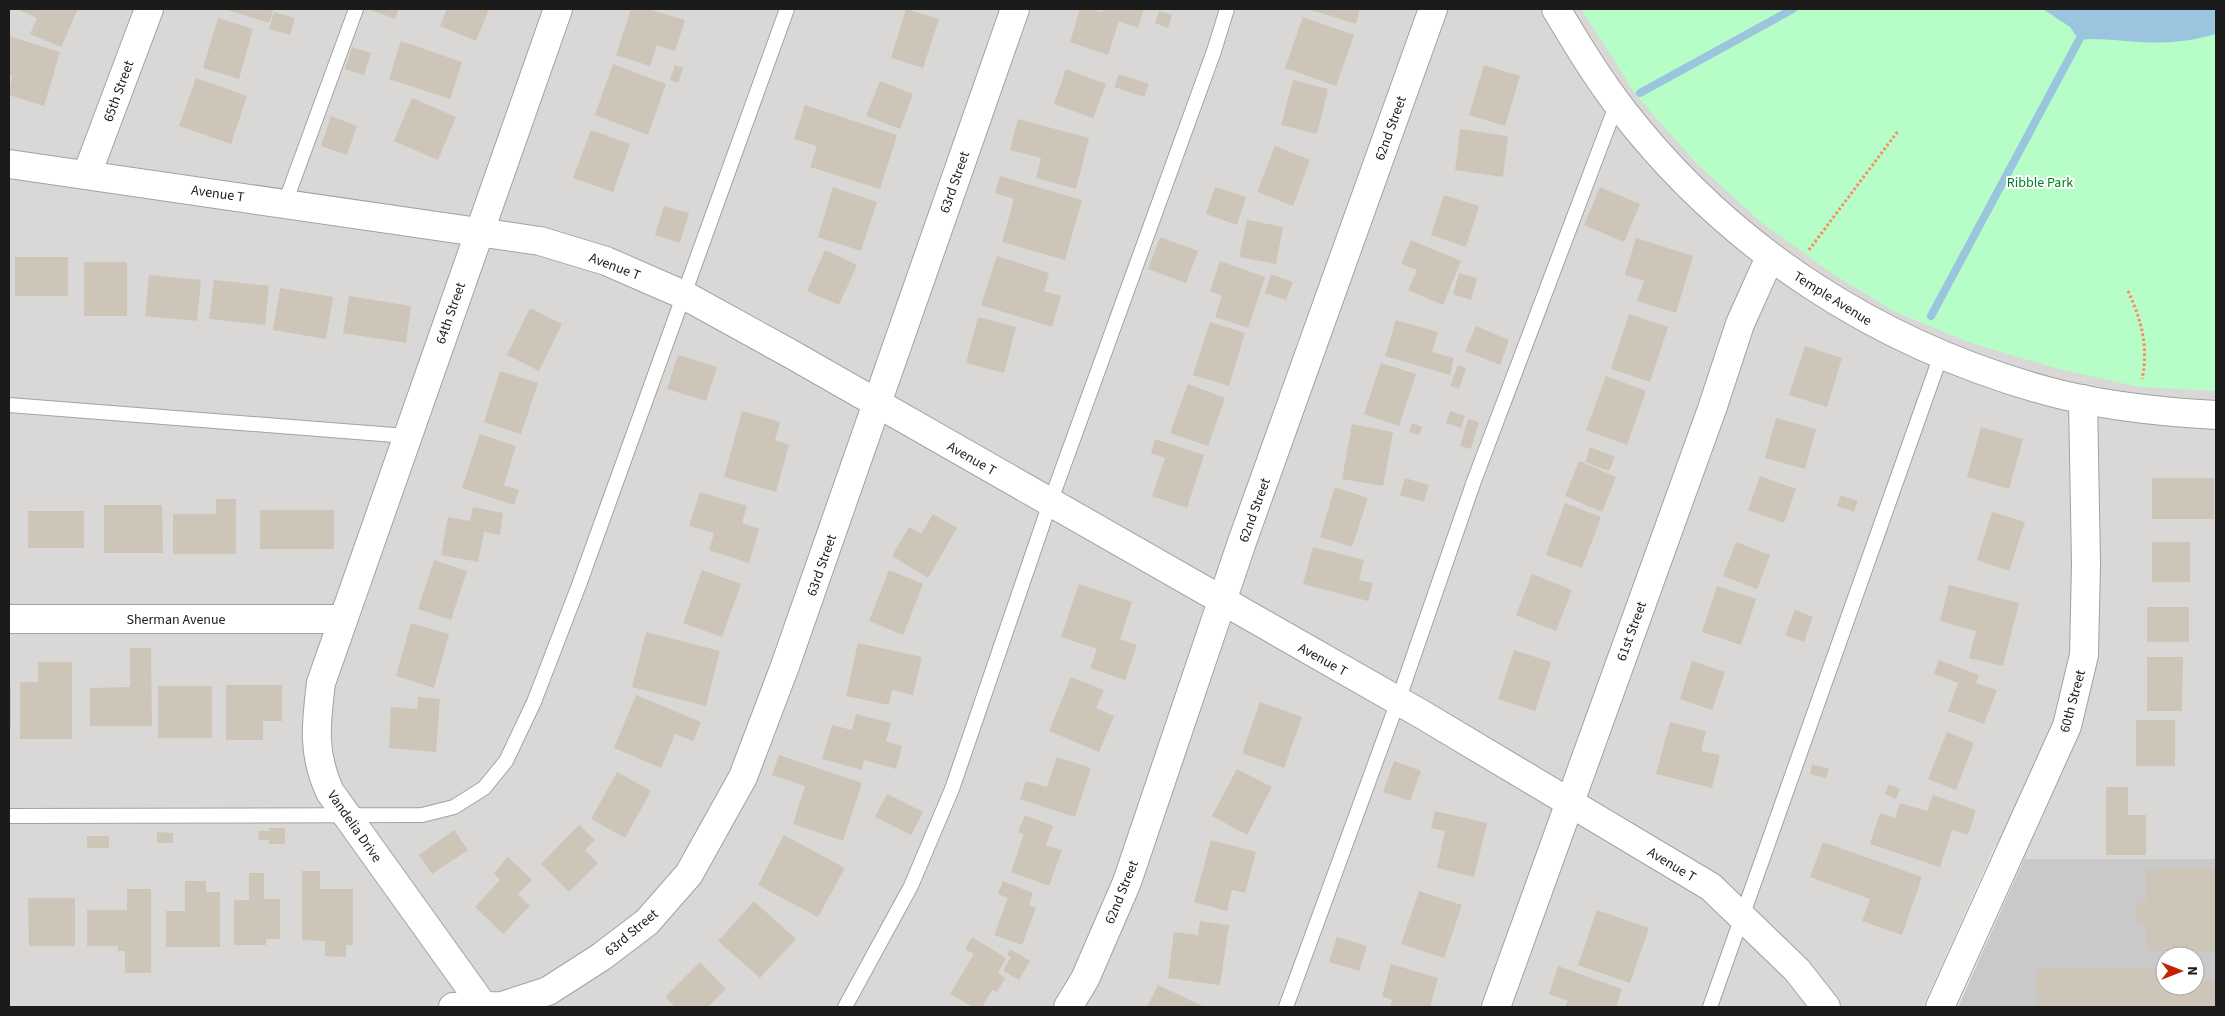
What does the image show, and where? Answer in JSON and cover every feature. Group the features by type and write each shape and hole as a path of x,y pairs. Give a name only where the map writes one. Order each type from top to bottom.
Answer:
{"street":[{"name":"65th Street","path":"87,174 148,9"},
{"name":"64th Street","path":"343,619 558,9"},
{"name":"63rd Street","path":"453,1007 502,1006 548,991 601,957 646,922 689,874 743,777 786,666 1015,9"},
{"name":"62nd Street","path":"1068,1007 1085,979 1127,882 1222,602 1433,9"},
{"name":"Temple Avenue","path":"1556,9 1586,60 1617,103 1666,162 1711,208 1770,257 1813,288 1869,321 1941,355 1996,376 2049,392 2083,399 2157,410 2216,415"},
{"name":"Avenue T","path":"9,164 540,241 606,261 684,295 1398,701 1711,887 1797,970 1826,1007"},
{"name":"61st Street","path":"1496,1007 1546,874 1568,802 1712,409 1740,324 1770,257"},
{"name":"60th Street","path":"1940,1007 2067,726 2084,655 2086,564 2083,399"},
{"name":"Sherman Avenue","path":"9,619 343,619"},
{"name":"Vandelia Drive","path":"343,619 321,683 315,732 321,772 330,792 484,1007"}],"lane":[{"path":"285,203 356,9"},
{"path":"9,816 422,815 454,808 484,788 506,761 534,702 579,585 787,9"},
{"path":"846,1007 911,886 952,789 1050,503 1214,51 1227,9"},
{"path":"1286,1007 1398,701 1474,481 1617,103"},
{"path":"1710,1007 1941,355"},
{"path":"9,405 407,436"}],"path":[{"path":"1809,250 1898,131"},
{"path":"2128,291 2140,317 2144,343 2142,379"}],"shaded area":[{"path":"9,9 2216,9 2216,859 2024,859 1995,846 1923,1007 9,1007"},
{"path":"2024,859 2216,859 2216,1007 1958,1007"}],"green space":[{"name":"Ribble Park","path":"1581,9 2216,9 2216,391 2139,387 2055,368 1971,343 1895,312 1833,274 1762,223 1697,164 1636,95"}],"water":[{"path":"2043,9 2216,9 2216,34 2188,40 2149,43 2102,39 2079,40 2070,27"}],"building":[{"path":"22,9 78,9 61,47 30,34 37,18 21,11"},
{"path":"224,9 274,9 269,23"},
{"path":"368,9 399,9 395,19"},
{"path":"447,9 489,9 476,41 440,26"},
{"path":"631,9 648,9 685,20 675,51 657,45 650,66 616,55"},
{"path":"906,9 939,19 923,68 891,58"},
{"path":"1080,9 1102,12 1103,9 1144,9 1138,28 1119,21 1108,55 1070,42"},
{"path":"1308,9 1360,9 1356,24"},
{"path":"1159,11 1172,15 1168,28 1155,23"},
{"path":"274,12 295,18 290,35 269,29"},
{"path":"1303,17 1354,35 1336,86 1285,68"},
{"path":"218,18 253,29 239,79 203,68"},
{"path":"9,36 60,52 44,106 9,95 12,75 9,74"},
{"path":"401,41 462,62 450,99 389,79"},
{"path":"352,47 371,53 364,75 345,69"},
{"path":"613,64 666,84 648,135 595,115"},
{"path":"675,65 683,68 678,83 670,80"},
{"path":"1484,65 1520,76 1505,126 1469,115"},
{"path":"1066,69 1106,84 1093,118 1054,104"},
{"path":"1119,74 1149,84 1144,97 1114,87"},
{"path":"196,78 247,96 231,144 179,126"},
{"path":"1293,80 1328,89 1317,134 1281,125"},
{"path":"880,81 913,94 900,129 866,116"},
{"path":"412,98 456,117 438,160 394,141"},
{"path":"805,105 897,135 880,189 810,167 817,146 794,139"},
{"path":"331,116 357,126 347,155 321,146"},
{"path":"1018,119 1089,138 1076,189 1036,178 1041,158 1010,150"},
{"path":"1460,129 1508,136 1503,177 1455,170"},
{"path":"591,130 630,144 613,192 573,178"},
{"path":"1275,146 1310,160 1293,206 1257,192"},
{"path":"1000,176 1082,200 1065,260 1002,242 1014,199 995,193"},
{"path":"833,187 877,202 861,251 818,237"},
{"path":"1215,187 1246,197 1237,225 1206,214"},
{"path":"1600,187 1640,204 1624,242 1584,225"},
{"path":"1444,195 1479,206 1466,247 1431,235"},
{"path":"664,206 689,213 680,243 655,235"},
{"path":"1247,220 1283,227 1276,264 1239,257"},
{"path":"1160,237 1198,251 1186,283 1148,269"},
{"path":"1636,238 1693,256 1676,313 1637,301 1644,281 1625,275"},
{"path":"1411,240 1461,261 1443,305 1408,290 1417,270 1401,264"},
{"path":"825,250 857,265 839,305 807,291"},
{"path":"997,256 1049,273 1044,291 1061,296 1052,327 981,305"},
{"path":"15,257 68,257 68,296 15,296"},
{"path":"1220,261 1265,277 1248,328 1215,317 1222,296 1210,291"},
{"path":"84,262 127,262 127,316 84,316"},
{"path":"1459,273 1477,278 1471,300 1453,294"},
{"path":"1271,274 1293,282 1286,300 1265,293"},
{"path":"149,275 201,280 197,321 145,316"},
{"path":"214,280 269,286 265,325 209,319"},
{"path":"280,288 333,297 326,339 273,330"},
{"path":"349,296 411,306 406,343 343,333"},
{"path":"530,308 562,324 539,371 507,355"},
{"path":"1629,314 1668,327 1650,382 1611,369"},
{"path":"978,317 1016,327 1004,373 966,363"},
{"path":"1396,320 1438,332 1432,352 1454,358 1450,375 1385,356"},
{"path":"1210,322 1245,333 1229,386 1193,375"},
{"path":"1476,326 1509,340 1500,365 1465,351"},
{"path":"1805,346 1842,358 1827,407 1789,395"},
{"path":"678,355 717,367 706,401 667,389"},
{"path":"1381,363 1416,374 1399,426 1364,414"},
{"path":"1458,365 1466,368 1459,389 1450,386"},
{"path":"500,371 538,383 521,434 484,422"},
{"path":"1606,376 1646,391 1627,445 1586,430"},
{"path":"1188,384 1225,398 1208,446 1170,433"},
{"path":"742,411 780,422 775,440 789,445 776,492 724,477"},
{"path":"1450,411 1465,416 1461,428 1446,423"},
{"path":"1776,418 1816,429 1805,469 1765,458"},
{"path":"1468,419 1479,422 1471,449 1460,446"},
{"path":"1412,423 1422,427 1419,435 1409,432"},
{"path":"1352,424 1393,432 1383,486 1342,479"},
{"path":"1981,427 2023,439 2009,489 1967,477"},
{"path":"480,434 516,446 504,485 519,490 514,505 462,488"},
{"path":"1155,439 1204,455 1187,508 1152,496 1165,458 1151,453"},
{"path":"1590,447 1615,457 1609,471 1585,462"},
{"path":"1579,461 1616,477 1602,512 1565,496"},
{"path":"1760,476 1796,489 1784,523 1748,510"},
{"path":"1405,478 1429,485 1424,502 1400,495"},
{"path":"2152,478 2214,478 2214,519 2152,519"},
{"path":"1335,487 1368,498 1352,547 1320,537"},
{"path":"700,492 747,506 742,523 759,529 749,563 709,550 714,533 689,526"},
{"path":"1841,495 1858,501 1854,512 1837,506"},
{"path":"216,499 236,499 236,554 173,554 173,514 216,514"},
{"path":"1565,503 1601,517 1582,568 1546,555"},
{"path":"104,505 162,505 163,553 104,553"},
{"path":"473,507 503,513 500,535 484,532 478,562 441,555 448,517 470,521"},
{"path":"260,510 334,510 334,549 260,549"},
{"path":"28,511 84,511 84,548 28,548"},
{"path":"1992,512 2025,522 2009,571 1977,560"},
{"path":"933,514 957,528 928,578 892,556 909,527 921,534"},
{"path":"1736,542 1770,555 1757,589 1723,576"},
{"path":"2152,542 2190,542 2190,582 2152,582"},
{"path":"1313,547 1364,560 1359,580 1373,583 1368,601 1303,584"},
{"path":"434,560 467,571 451,620 418,609"},
{"path":"702,570 741,584 722,637 683,623"},
{"path":"889,570 923,584 903,635 869,621"},
{"path":"1532,574 1572,590 1556,631 1516,615"},
{"path":"1079,584 1132,602 1120,639 1137,645 1125,680 1090,668 1097,649 1061,637"},
{"path":"1949,585 2019,603 2003,666 1969,658 1976,631 1940,621"},
{"path":"1717,586 1756,599 1741,645 1702,632"},
{"path":"2147,607 2189,607 2189,642 2147,642"},
{"path":"1795,610 1813,617 1804,642 1785,635"},
{"path":"411,623 449,634 434,688 396,676"},
{"path":"646,632 720,651 706,706 632,687"},
{"path":"858,643 922,657 913,695 892,690 889,705 846,696"},
{"path":"130,648 151,648 152,726 90,726 90,688 130,687"},
{"path":"1514,650 1551,662 1535,711 1498,699"},
{"path":"2147,657 2183,657 2182,711 2147,711"},
{"path":"1939,660 1979,675 1976,683 1997,690 1984,724 1948,711 1958,683 1934,674"},
{"path":"1692,661 1725,672 1712,710 1680,699"},
{"path":"38,662 72,662 72,739 20,739 20,682 38,682"},
{"path":"1071,677 1104,690 1096,708 1114,716 1099,752 1049,731"},
{"path":"226,685 282,685 282,721 263,721 263,740 226,740"},
{"path":"158,686 212,686 212,738 158,738"},
{"path":"9,687 11,687 11,726 9,726"},
{"path":"636,695 701,722 693,741 675,734 661,768 614,748"},
{"path":"418,697 440,699 436,752 389,748 391,707 417,709"},
{"path":"1260,702 1302,717 1284,768 1242,753"},
{"path":"856,714 891,723 886,741 902,746 896,769 864,760 862,770 822,759 832,725 852,730"},
{"path":"2136,720 2175,720 2175,766 2136,766"},
{"path":"1670,722 1706,731 1701,751 1720,755 1712,788 1656,774"},
{"path":"1947,732 1974,743 1956,790 1928,779"},
{"path":"779,755 862,783 843,841 793,824 805,786 772,775"},
{"path":"1057,757 1091,768 1075,817 1020,799 1026,781 1047,787"},
{"path":"1394,761 1421,771 1410,801 1383,792"},
{"path":"1812,764 1829,769 1826,778 1810,774"},
{"path":"1237,769 1272,787 1247,835 1212,816"},
{"path":"617,772 651,791 625,838 591,819"},
{"path":"1889,784 1900,789 1896,799 1885,794"},
{"path":"2106,787 2128,787 2128,815 2146,815 2146,855 2106,855"},
{"path":"887,794 923,812 911,835 875,817"},
{"path":"1933,795 1976,810 1968,835 1952,830 1940,867 1870,844 1880,813 1895,818 1900,803 1927,811"},
{"path":"1435,811 1487,823 1474,877 1437,868 1445,831 1431,828"},
{"path":"1025,815 1053,826 1046,845 1062,850 1049,886 1011,872 1024,834 1018,832"},
{"path":"579,825 595,840 585,850 598,863 569,892 541,864"},
{"path":"269,828 285,828 285,844 269,844 269,840 259,840 258,831 269,831"},
{"path":"454,830 468,850 432,874 419,855"},
{"path":"157,832 173,833 173,843 157,843"},
{"path":"784,835 845,868 818,917 758,885"},
{"path":"87,836 109,836 109,848 87,848"},
{"path":"1211,840 1256,852 1245,893 1232,890 1227,911 1194,902"},
{"path":"1823,842 1922,877 1902,935 1862,921 1870,899 1810,877"},
{"path":"508,857 532,880 518,894 530,906 503,934 475,907 500,880 494,873"},
{"path":"2146,869 2216,869 2216,951 2205,951 2205,946 2155,946 2155,951 2146,951 2146,923 2137,923 2137,903 2146,903"},
{"path":"302,871 320,871 320,889 353,889 353,945 346,945 346,957 325,956 325,941 302,940"},
{"path":"249,873 264,873 264,899 280,899 280,939 266,939 266,945 234,945 234,900 249,900"},
{"path":"185,881 206,881 206,892 220,892 220,947 166,947 166,911 185,911"},
{"path":"1003,881 1033,893 1029,905 1036,908 1022,945 994,935 1008,898 998,894"},
{"path":"127,889 151,889 151,973 125,973 125,951 118,951 118,946 87,946 87,910 127,910"},
{"path":"1419,891 1462,905 1444,958 1401,944"},
{"path":"28,898 75,898 75,946 29,946"},
{"path":"754,901 796,939 760,978 718,941"},
{"path":"1597,910 1649,928 1630,983 1578,965"},
{"path":"1200,921 1229,925 1220,985 1168,978 1174,932 1198,935"},
{"path":"972,937 1006,958 998,973 1005,978 997,992 992,990 982,1007 973,1007 950,994 974,954 965,949"},
{"path":"1337,937 1367,946 1359,971 1329,962"},
{"path":"1010,949 1030,961 1019,980 1003,971 1011,957 1007,955"},
{"path":"700,962 726,989 708,1007 675,1007 665,997"},
{"path":"1391,964 1438,978 1430,1007 1390,1007 1392,1000 1382,996"},
{"path":"1558,966 1622,989 1616,1007 1565,1007 1568,1001 1549,994"},
{"path":"2037,968 2155,968 2155,996 2205,996 2205,981 2216,981 2216,1007 2037,1007"},
{"path":"1158,985 1205,1007 1147,1007"}],"waterway":[{"path":"1640,93 1793,9"},
{"path":"1931,316 2079,40"}]}
